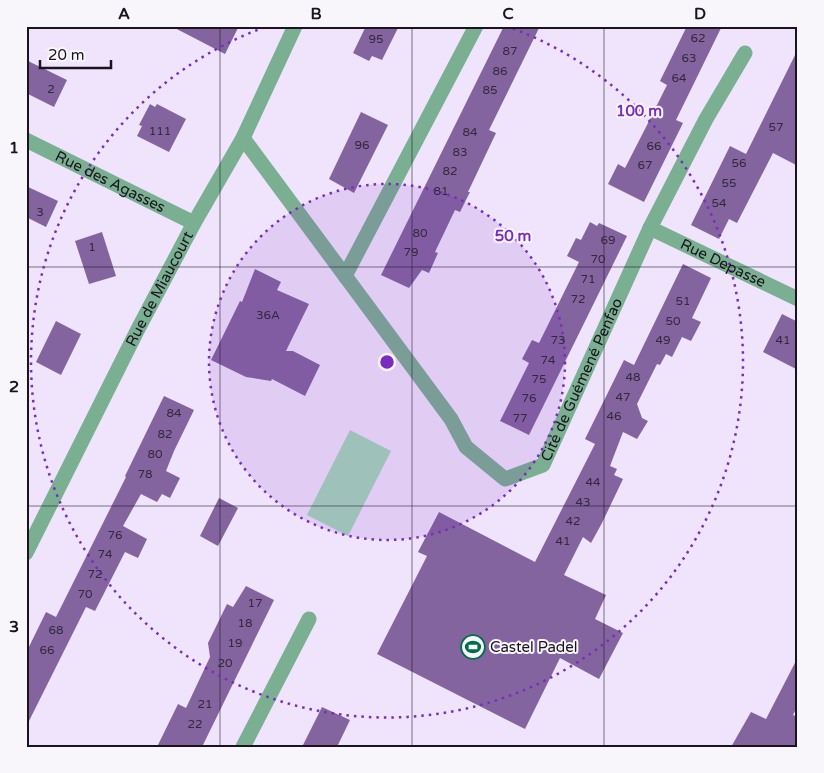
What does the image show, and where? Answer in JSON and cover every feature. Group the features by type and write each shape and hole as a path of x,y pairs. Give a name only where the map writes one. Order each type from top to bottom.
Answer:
{"street":[{"name":"Rue de Miaucourt","path":"26,553 137,331 194,223 243,138 295,26"},
{"path":"345,276 476,26"},
{"name":"Cité de Guémené Penfao","path":"243,138 451,418 466,447 505,479 542,465 650,228 706,120 745,53"},
{"name":"Rue des Agasses","path":"26,140 194,223"},
{"name":"Rue Depasse","path":"650,228 798,299"},
{"path":"243,747 309,619"}],"green space":[{"path":"350,430 391,451 348,536 307,515"}],"building":[{"path":"171,26 239,26 225,54"},
{"path":"366,26 399,26 382,60 372,56 369,61 353,53"},
{"path":"504,26 540,26 489,130 496,133 460,212 455,210 435,252 438,253 429,273 422,270 409,288 381,275"},
{"path":"687,26 722,26 676,120 683,123 644,202 608,184 618,164 625,168 667,85 660,81"},
{"path":"798,49 798,123 796,124 798,126 798,166 773,153 737,223 729,219 719,239 691,225 730,146 746,154"},
{"path":"26,60 67,80 54,107 26,93"},
{"path":"150,104 155,107 157,104 186,119 169,152 137,136 142,126 139,125"},
{"path":"361,112 388,125 354,193 329,179"},
{"path":"26,186 58,201 46,227 26,217"},
{"path":"590,222 597,226 599,223 627,236 529,435 500,421 529,363 522,359 532,340 539,343 579,262 567,256 576,238 581,240"},
{"path":"102,232 116,276 89,284 75,241"},
{"path":"683,264 711,278 692,318 701,322 691,341 682,337 672,357 666,354 660,365 657,364 637,404 642,418 648,421 637,439 623,432 610,466 617,469 614,475 623,479 591,543 583,537 564,575 606,595 595,619 623,633 599,679 560,658 525,729 377,654 427,556 418,552 439,512 535,562 595,444 585,439 624,360 634,365"},
{"path":"255,269 281,282 277,290 309,304 286,351 293,351 320,365 305,396 272,379 271,381 246,377 211,360 240,301 242,302"},
{"path":"782,314 798,322 798,370 763,352"},
{"path":"56,321 81,334 61,375 36,362"},
{"path":"164,396 194,410 166,471 180,478 170,498 162,494 157,502 141,494 123,526 147,539 138,558 125,552 95,611 86,607 26,727 26,653 46,612 56,617"},
{"path":"219,498 238,508 218,546 200,536"},
{"path":"246,586 274,600 202,747 157,747 178,704 186,708 210,657 208,643 227,604 233,607"},
{"path":"798,657 798,705 793,715 798,717 798,747 731,747 751,712 766,719"},
{"path":"322,707 350,720 337,747 302,747"}],"place":[{"name":"Castel Padel","path":"473,647"}]}
